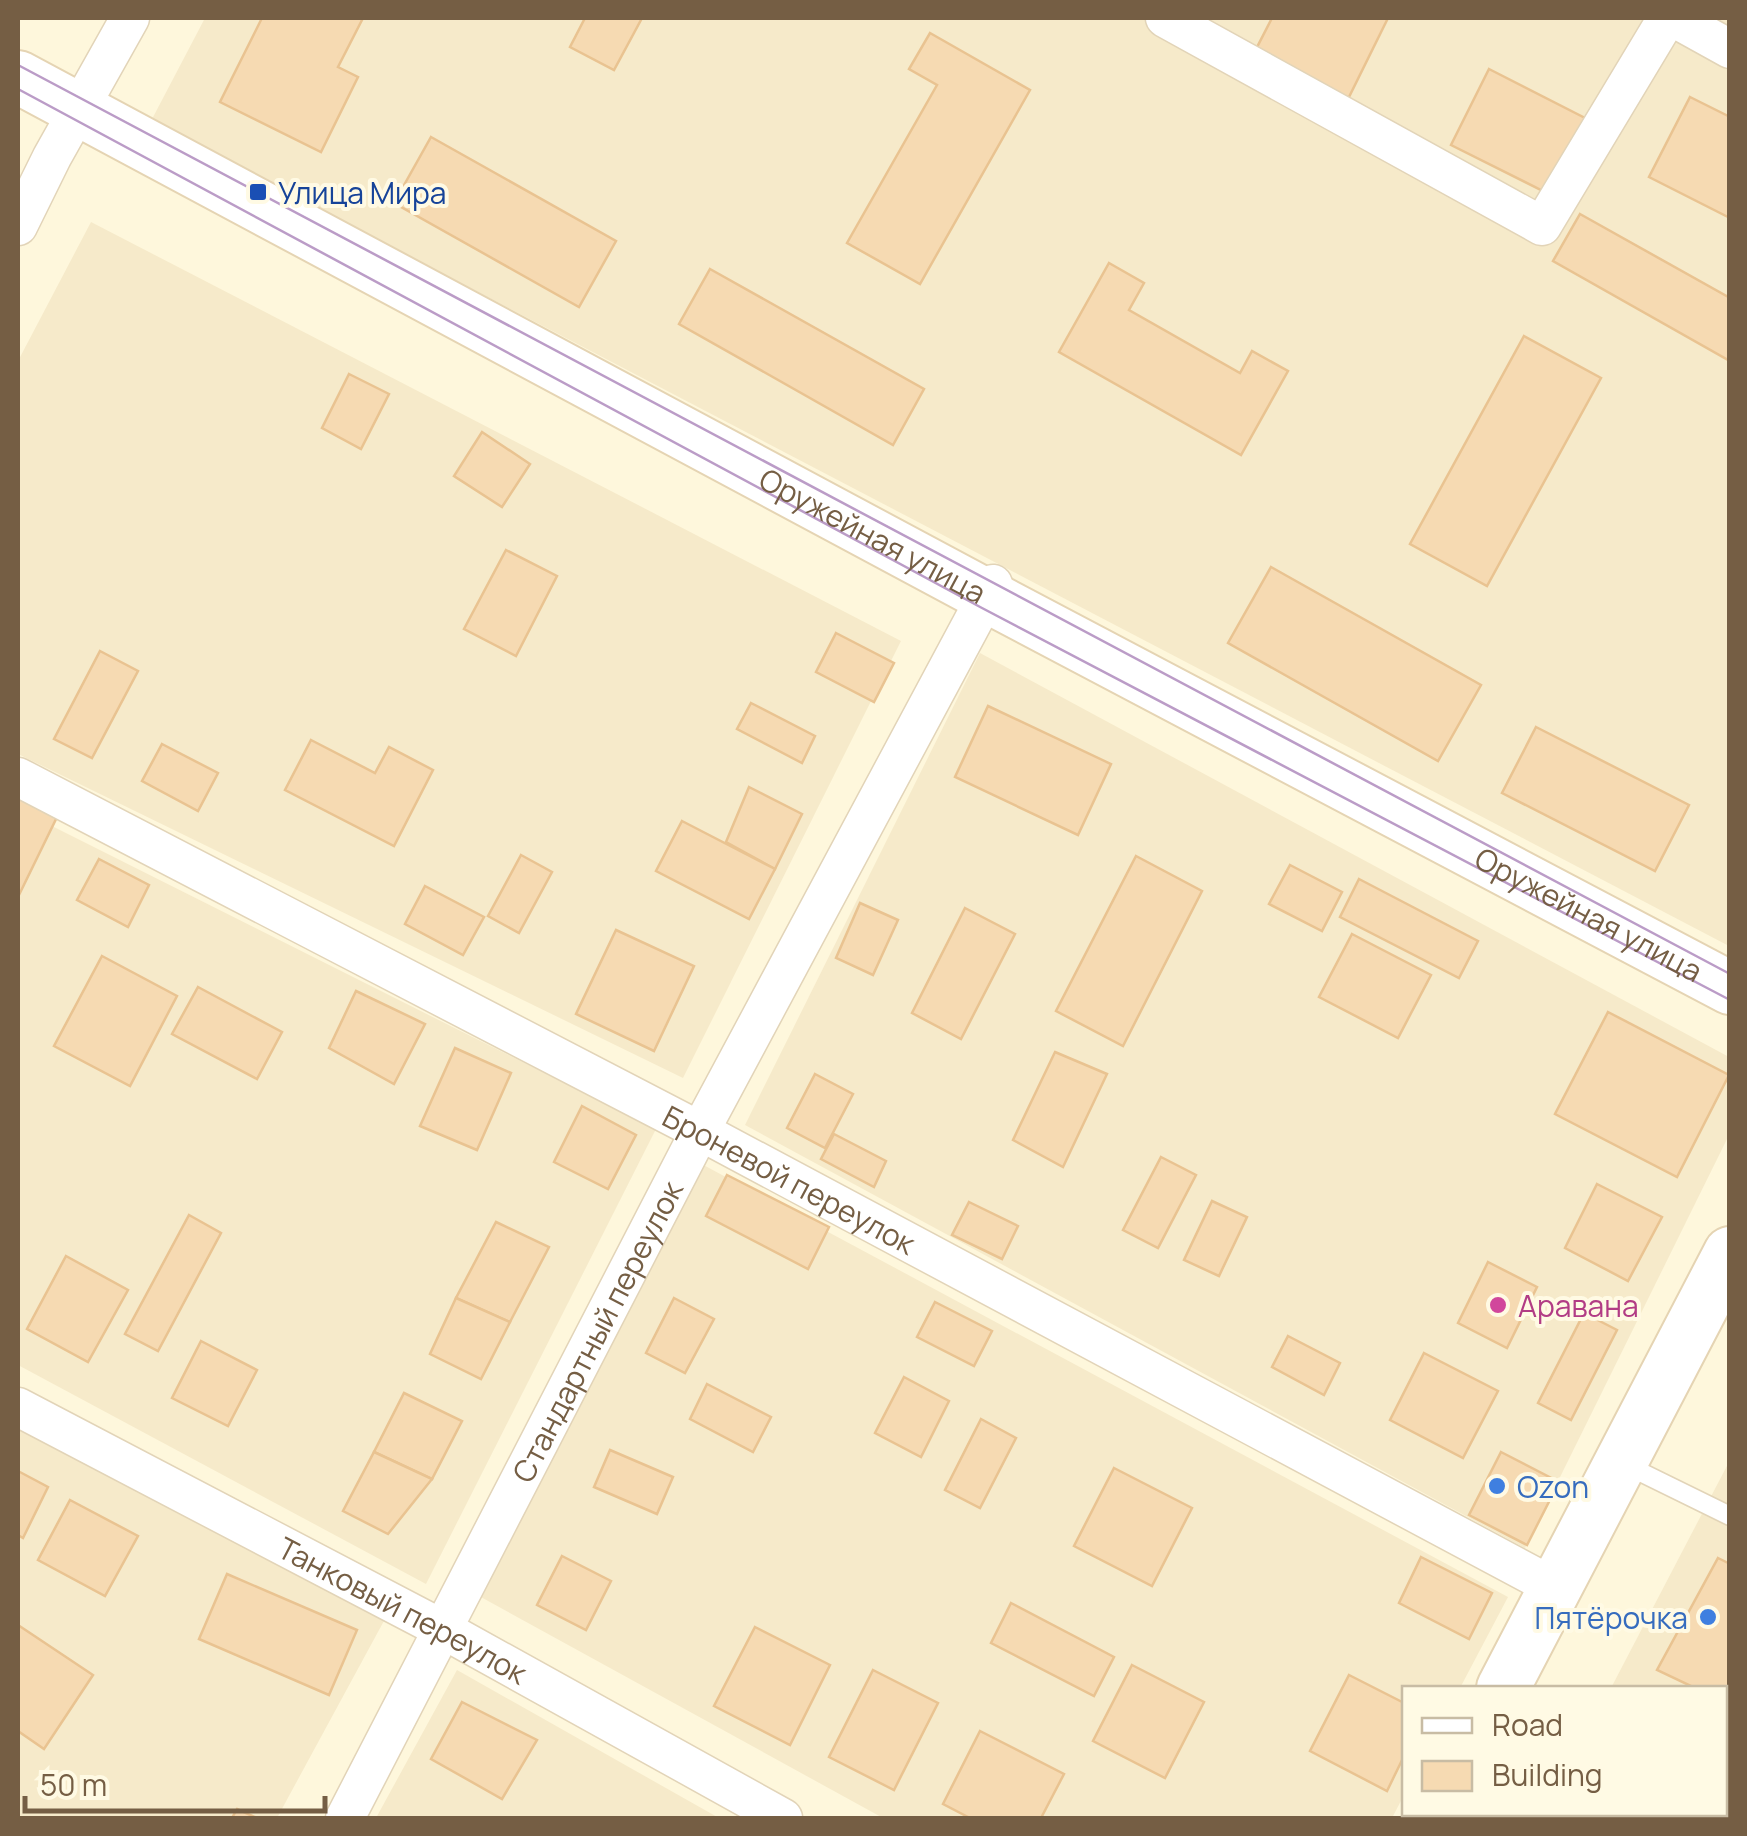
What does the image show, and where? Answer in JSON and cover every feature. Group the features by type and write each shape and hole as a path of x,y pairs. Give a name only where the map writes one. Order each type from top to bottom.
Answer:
{"street":[{"path":"18,226 130,18"},
{"path":"1165,18 1542,226 1666,18"},
{"path":"1674,18 1730,49"},
{"name":"Оружейная улица","path":"18,76 990,590 1730,988"},
{"name":"Стандартный переулок","path":"345,1818 700,1131 990,590"},
{"name":"Броневой переулок","path":"18,777 700,1131 1556,1588"},
{"path":"1504,1686 1730,1253"},
{"name":"Танковый переулок","path":"18,1406 444,1630 783,1818"}],"lane":[{"path":"1620,1462 1730,1516"}],"shaded area":[{"path":"205,18 1729,18 1729,946 151,121"},
{"path":"91,222 901,641 683,1078 18,754 18,361"},
{"path":"980,653 1729,1057 1729,1135 1525,1548 745,1125"},
{"path":"18,809 656,1129 426,1584 18,1365"},
{"path":"696,1161 1508,1597 1461,1686 1402,1686 1402,1799 1392,1818 883,1818 479,1596"},
{"path":"18,1423 385,1619 277,1818 18,1818"},
{"path":"1729,1462 1729,1818 1542,1818 1727,1816 1727,1686 1612,1686"},
{"path":"457,1670 719,1818 376,1818"}],"building":[{"path":"262,18 363,18 338,67 358,77 321,152 220,102"},
{"path":"585,18 642,18 614,70 570,47"},
{"path":"1272,18 1388,18 1347,101 1253,55"},
{"path":"930,33 1030,90 920,284 847,243 937,85 909,69"},
{"path":"1489,69 1587,119 1549,194 1451,145"},
{"path":"1690,97 1730,117 1730,218 1649,177"},
{"path":"431,137 616,241 579,307 394,203"},
{"path":"1580,214 1730,298 1730,361 1553,261"},
{"path":"1109,263 1144,283 1129,310 1240,373 1252,351 1288,371 1241,455 1059,352"},
{"path":"710,269 924,389 893,445 679,324"},
{"path":"1524,336 1601,378 1487,586 1410,544"},
{"path":"349,374 389,394 361,449 322,428"},
{"path":"482,432 530,464 502,507 454,476"},
{"path":"506,550 557,576 516,656 464,629"},
{"path":"1271,567 1481,685 1438,761 1228,643"},
{"path":"836,633 894,663 874,702 816,672"},
{"path":"100,651 138,671 92,758 54,739"},
{"path":"751,703 815,736 802,763 737,729"},
{"path":"988,706 1111,764 1078,835 955,777"},
{"path":"1536,727 1689,805 1655,871 1502,793"},
{"path":"311,740 375,773 389,747 433,770 394,846 285,790"},
{"path":"162,744 218,773 198,811 142,781"},
{"path":"749,787 802,814 775,869 726,842"},
{"path":"18,798 57,817 18,897"},
{"path":"682,821 775,869 749,919 656,871"},
{"path":"521,855 552,872 519,933 488,916"},
{"path":"1136,856 1202,891 1123,1046 1056,1011"},
{"path":"99,859 149,885 128,927 77,900"},
{"path":"1290,865 1342,892 1322,931 1269,904"},
{"path":"1359,879 1478,941 1459,978 1340,917"},
{"path":"425,886 484,917 463,955 405,924"},
{"path":"860,903 898,920 873,975 836,958"},
{"path":"965,908 1015,934 961,1039 912,1013"},
{"path":"616,930 694,966 654,1051 576,1014"},
{"path":"1352,934 1431,975 1398,1038 1319,997"},
{"path":"102,956 177,996 130,1086 54,1046"},
{"path":"198,987 282,1032 257,1079 172,1034"},
{"path":"356,991 425,1024 394,1084 329,1048"},
{"path":"1608,1012 1729,1075 1677,1177 1555,1114"},
{"path":"455,1048 511,1073 477,1150 420,1126"},
{"path":"1055,1052 1107,1074 1063,1167 1013,1140"},
{"path":"815,1074 853,1094 825,1148 787,1128"},
{"path":"582,1106 636,1135 608,1189 554,1162"},
{"path":"834,1134 886,1161 874,1187 821,1159"},
{"path":"1161,1157 1196,1175 1158,1248 1123,1230"},
{"path":"727,1175 829,1227 808,1269 706,1216"},
{"path":"1597,1184 1662,1217 1628,1281 1565,1248"},
{"path":"1212,1201 1247,1217 1219,1276 1184,1260"},
{"path":"969,1202 1018,1226 1002,1259 952,1235"},
{"path":"189,1215 221,1233 158,1351 125,1334"},
{"path":"496,1222 549,1247 510,1322 456,1298"},
{"path":"66,1256 128,1290 88,1362 27,1329"},
{"name":"Аравана","path":"1488,1262 1537,1287 1507,1348 1458,1323"},
{"path":"456,1298 510,1322 481,1379 430,1354"},
{"path":"674,1298 714,1319 685,1373 646,1353"},
{"path":"935,1302 992,1331 974,1366 917,1337"},
{"path":"1584,1313 1617,1330 1571,1420 1538,1403"},
{"path":"1288,1336 1340,1363 1324,1395 1272,1367"},
{"path":"201,1341 257,1370 228,1426 172,1398"},
{"path":"1424,1353 1498,1391 1463,1458 1390,1420"},
{"path":"904,1377 949,1401 921,1457 875,1433"},
{"path":"707,1384 771,1417 753,1452 690,1419"},
{"path":"404,1393 462,1421 432,1479 374,1452"},
{"path":"981,1419 1016,1438 980,1508 945,1490"},
{"path":"610,1450 673,1477 657,1514 594,1487"},
{"path":"374,1452 432,1479 388,1534 343,1511"},
{"path":"1501,1452 1559,1482 1527,1545 1469,1515"},
{"path":"1114,1468 1192,1508 1152,1586 1074,1546"},
{"path":"18,1471 48,1487 23,1538 18,1535"},
{"path":"70,1500 138,1536 105,1596 38,1560"},
{"path":"562,1556 611,1581 586,1630 537,1605"},
{"path":"1421,1557 1492,1593 1469,1639 1399,1603"},
{"name":"Пятёрочка","path":"1718,1558 1730,1564 1730,1705 1727,1686 1691,1686 1657,1670"},
{"path":"227,1574 357,1630 329,1695 199,1639"},
{"path":"1011,1603 1114,1657 1094,1696 991,1643"},
{"path":"18,1625 93,1675 44,1749 18,1731"},
{"path":"755,1627 830,1665 790,1745 714,1706"},
{"path":"1132,1665 1204,1702 1165,1778 1093,1741"},
{"path":"873,1670 938,1703 894,1790 829,1757"},
{"path":"1349,1675 1402,1702 1402,1760 1387,1791 1310,1751"},
{"path":"462,1702 537,1740 502,1799 431,1759"},
{"path":"980,1731 1064,1774 1041,1818 970,1818 943,1804"},
{"path":"237,1809 257,1818 232,1818"},
{"path":"1582,1816 1676,1816 1674,1818"}],"tram line":[{"path":"18,65 1730,974"},
{"path":"18,89 982,608 1730,1000"}],"place":[{"name":"Улица Мира","path":"258,192"},
{"name":"Аравана","path":"1498,1305"},
{"name":"Ozon","path":"1497,1486"},
{"name":"Пятёрочка","path":"1708,1617"}]}
